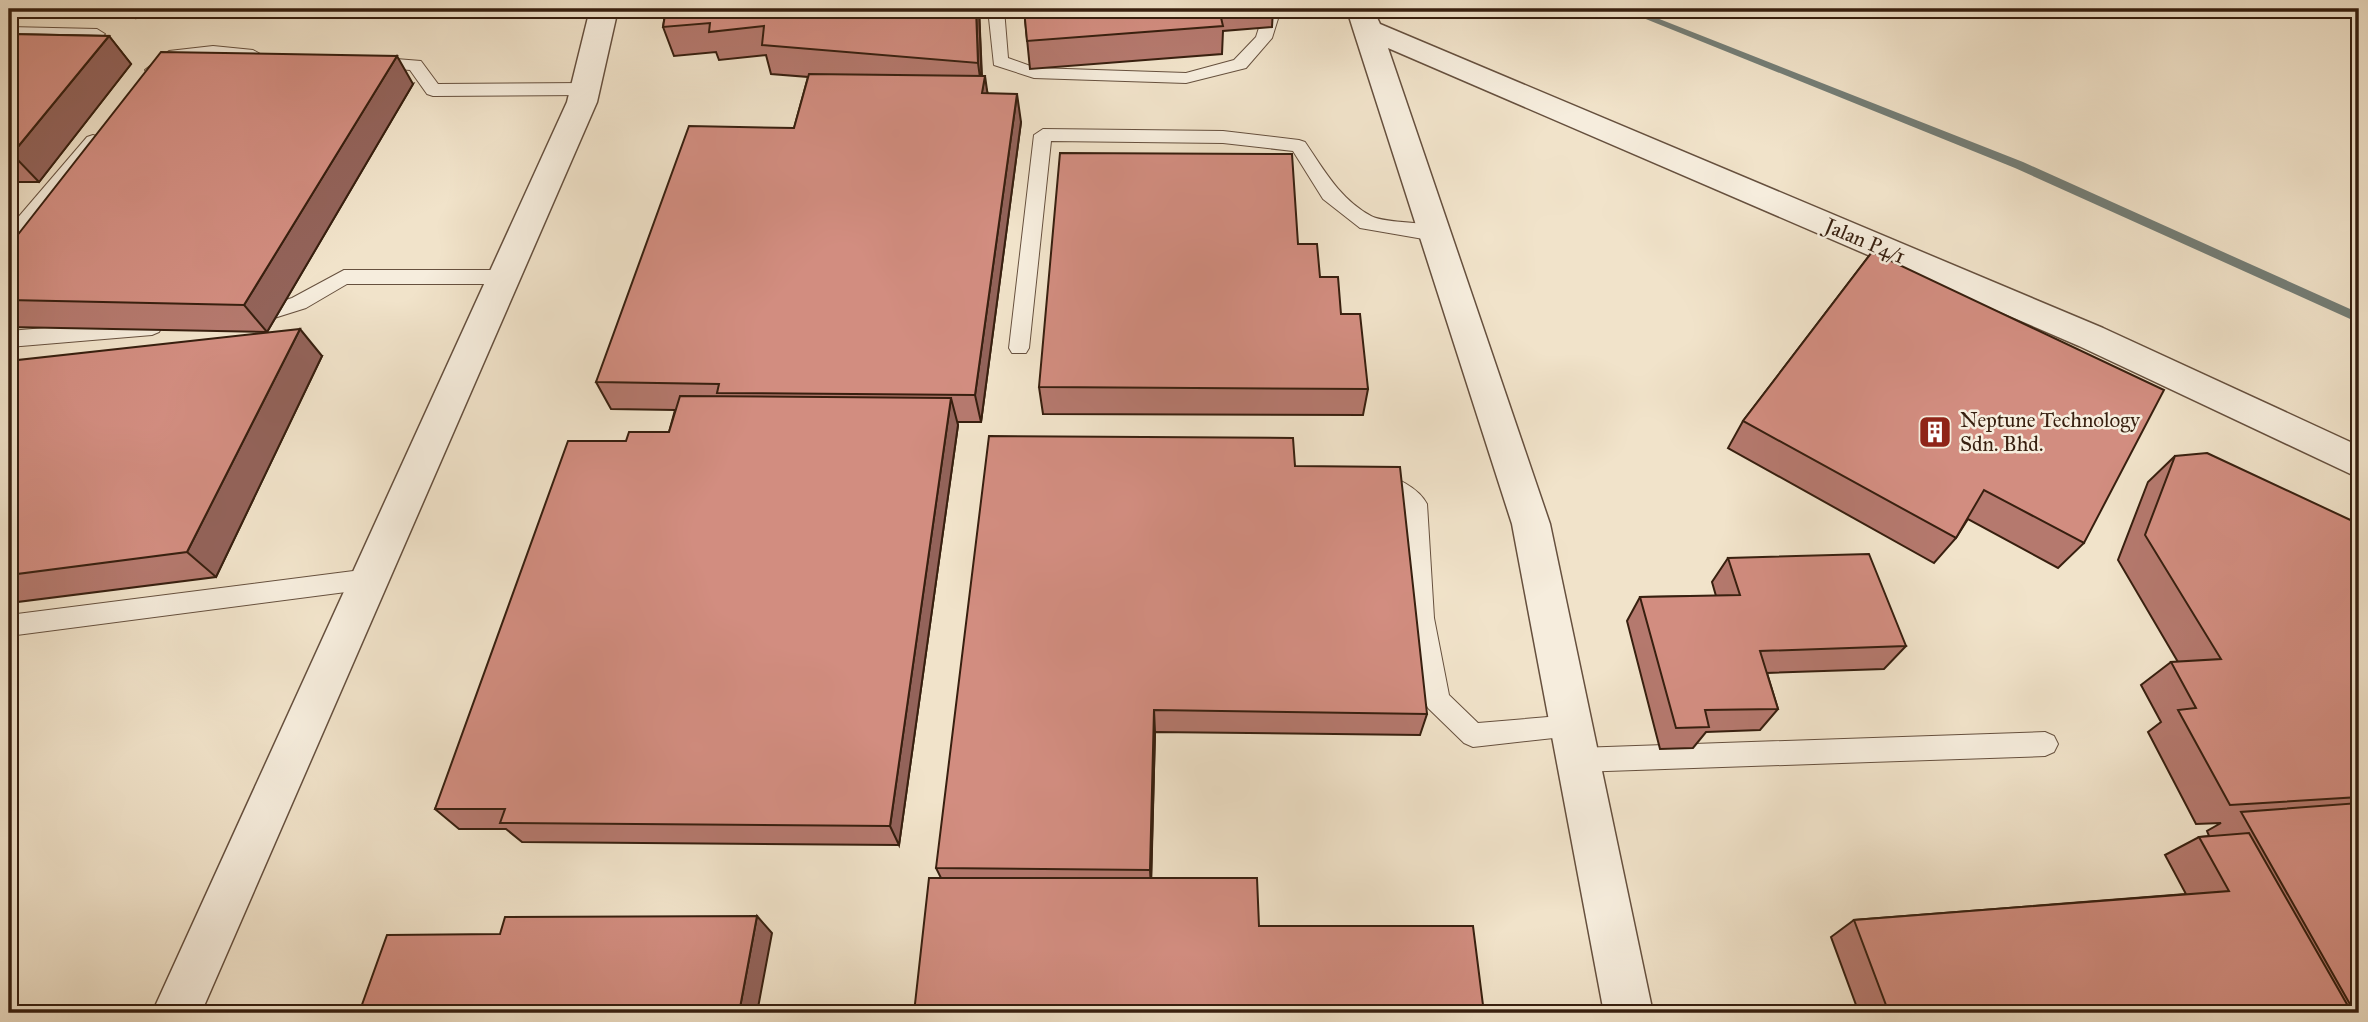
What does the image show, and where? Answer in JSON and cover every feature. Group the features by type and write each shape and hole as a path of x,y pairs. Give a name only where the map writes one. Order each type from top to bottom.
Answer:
{"street":[{"path":"176,1013 585,89 604,9"},
{"path":"1364,19 1531,524 1628,1013"},
{"name":"Jalan P4/1","path":"1364,19 2091,337 2359,463"}],"lane":[{"path":"996,9 1000,61 1045,74 1186,78 1240,64 1264,38 1273,9"},
{"path":"9,32 97,34"},
{"path":"144,81 162,60 181,51 278,57"},
{"path":"346,61 415,65 433,90 585,89"},
{"path":"9,240 108,124"},
{"path":"1018,348 1043,135 1223,137 1299,146 1330,194 1367,223 1434,234"},
{"path":"231,320 259,318 299,303 344,277 503,277"},
{"path":"9,339 176,325"},
{"path":"1350,480 1386,483 1416,504 1422,618 1437,700 1473,735 1575,744 2045,744"},
{"path":"9,626 369,579"}],"building":[{"path":"666,9 976,9 978,63 762,45 764,26 709,32 710,23 663,27"},
{"path":"1024,9 1219,9 1223,26 1027,41"},
{"path":"9,34 109,36 12,154 9,154"},
{"path":"161,52 397,56 244,305 9,300 9,246"},
{"path":"809,74 985,76 982,93 1017,94 975,395 717,393 719,384 596,382 689,126 794,128"},
{"path":"1060,153 1292,154 1298,244 1317,244 1320,277 1338,277 1341,314 1360,314 1368,389 1039,387"},
{"name":"Neptune Technology Sdn. Bhd.","path":"1872,252 2164,390 2084,543 1984,490 1956,538 1743,421"},
{"path":"300,329 187,552 9,575 9,361"},
{"path":"680,396 951,398 890,826 500,823 505,809 435,809 568,441 626,441 629,432 669,432"},
{"path":"989,436 1293,438 1295,466 1400,467 1427,714 1154,710 1150,870 936,868"},
{"path":"2207,453 2359,524 2359,797 2230,805 2178,710 2196,708 2171,662 2221,659 2145,535 2175,456"},
{"path":"1869,554 1906,646 1760,651 1778,709 1705,710 1709,727 1676,728 1640,597 1740,595 1728,558"},
{"path":"2359,803 2359,1013 2355,1013 2241,812"},
{"path":"2249,833 2352,1013 1889,1013 1854,920 2229,891 2199,837"},
{"path":"929,878 1257,878 1259,926 1473,926 1484,1013 914,1013"},
{"path":"757,916 739,1013 359,1013 387,935 500,934 505,917"}],"waterway":[{"path":"1626,9 2019,165 2359,318"}],"place":[{"name":"Neptune Technology Sdn. Bhd.","path":"1935,432"}]}
